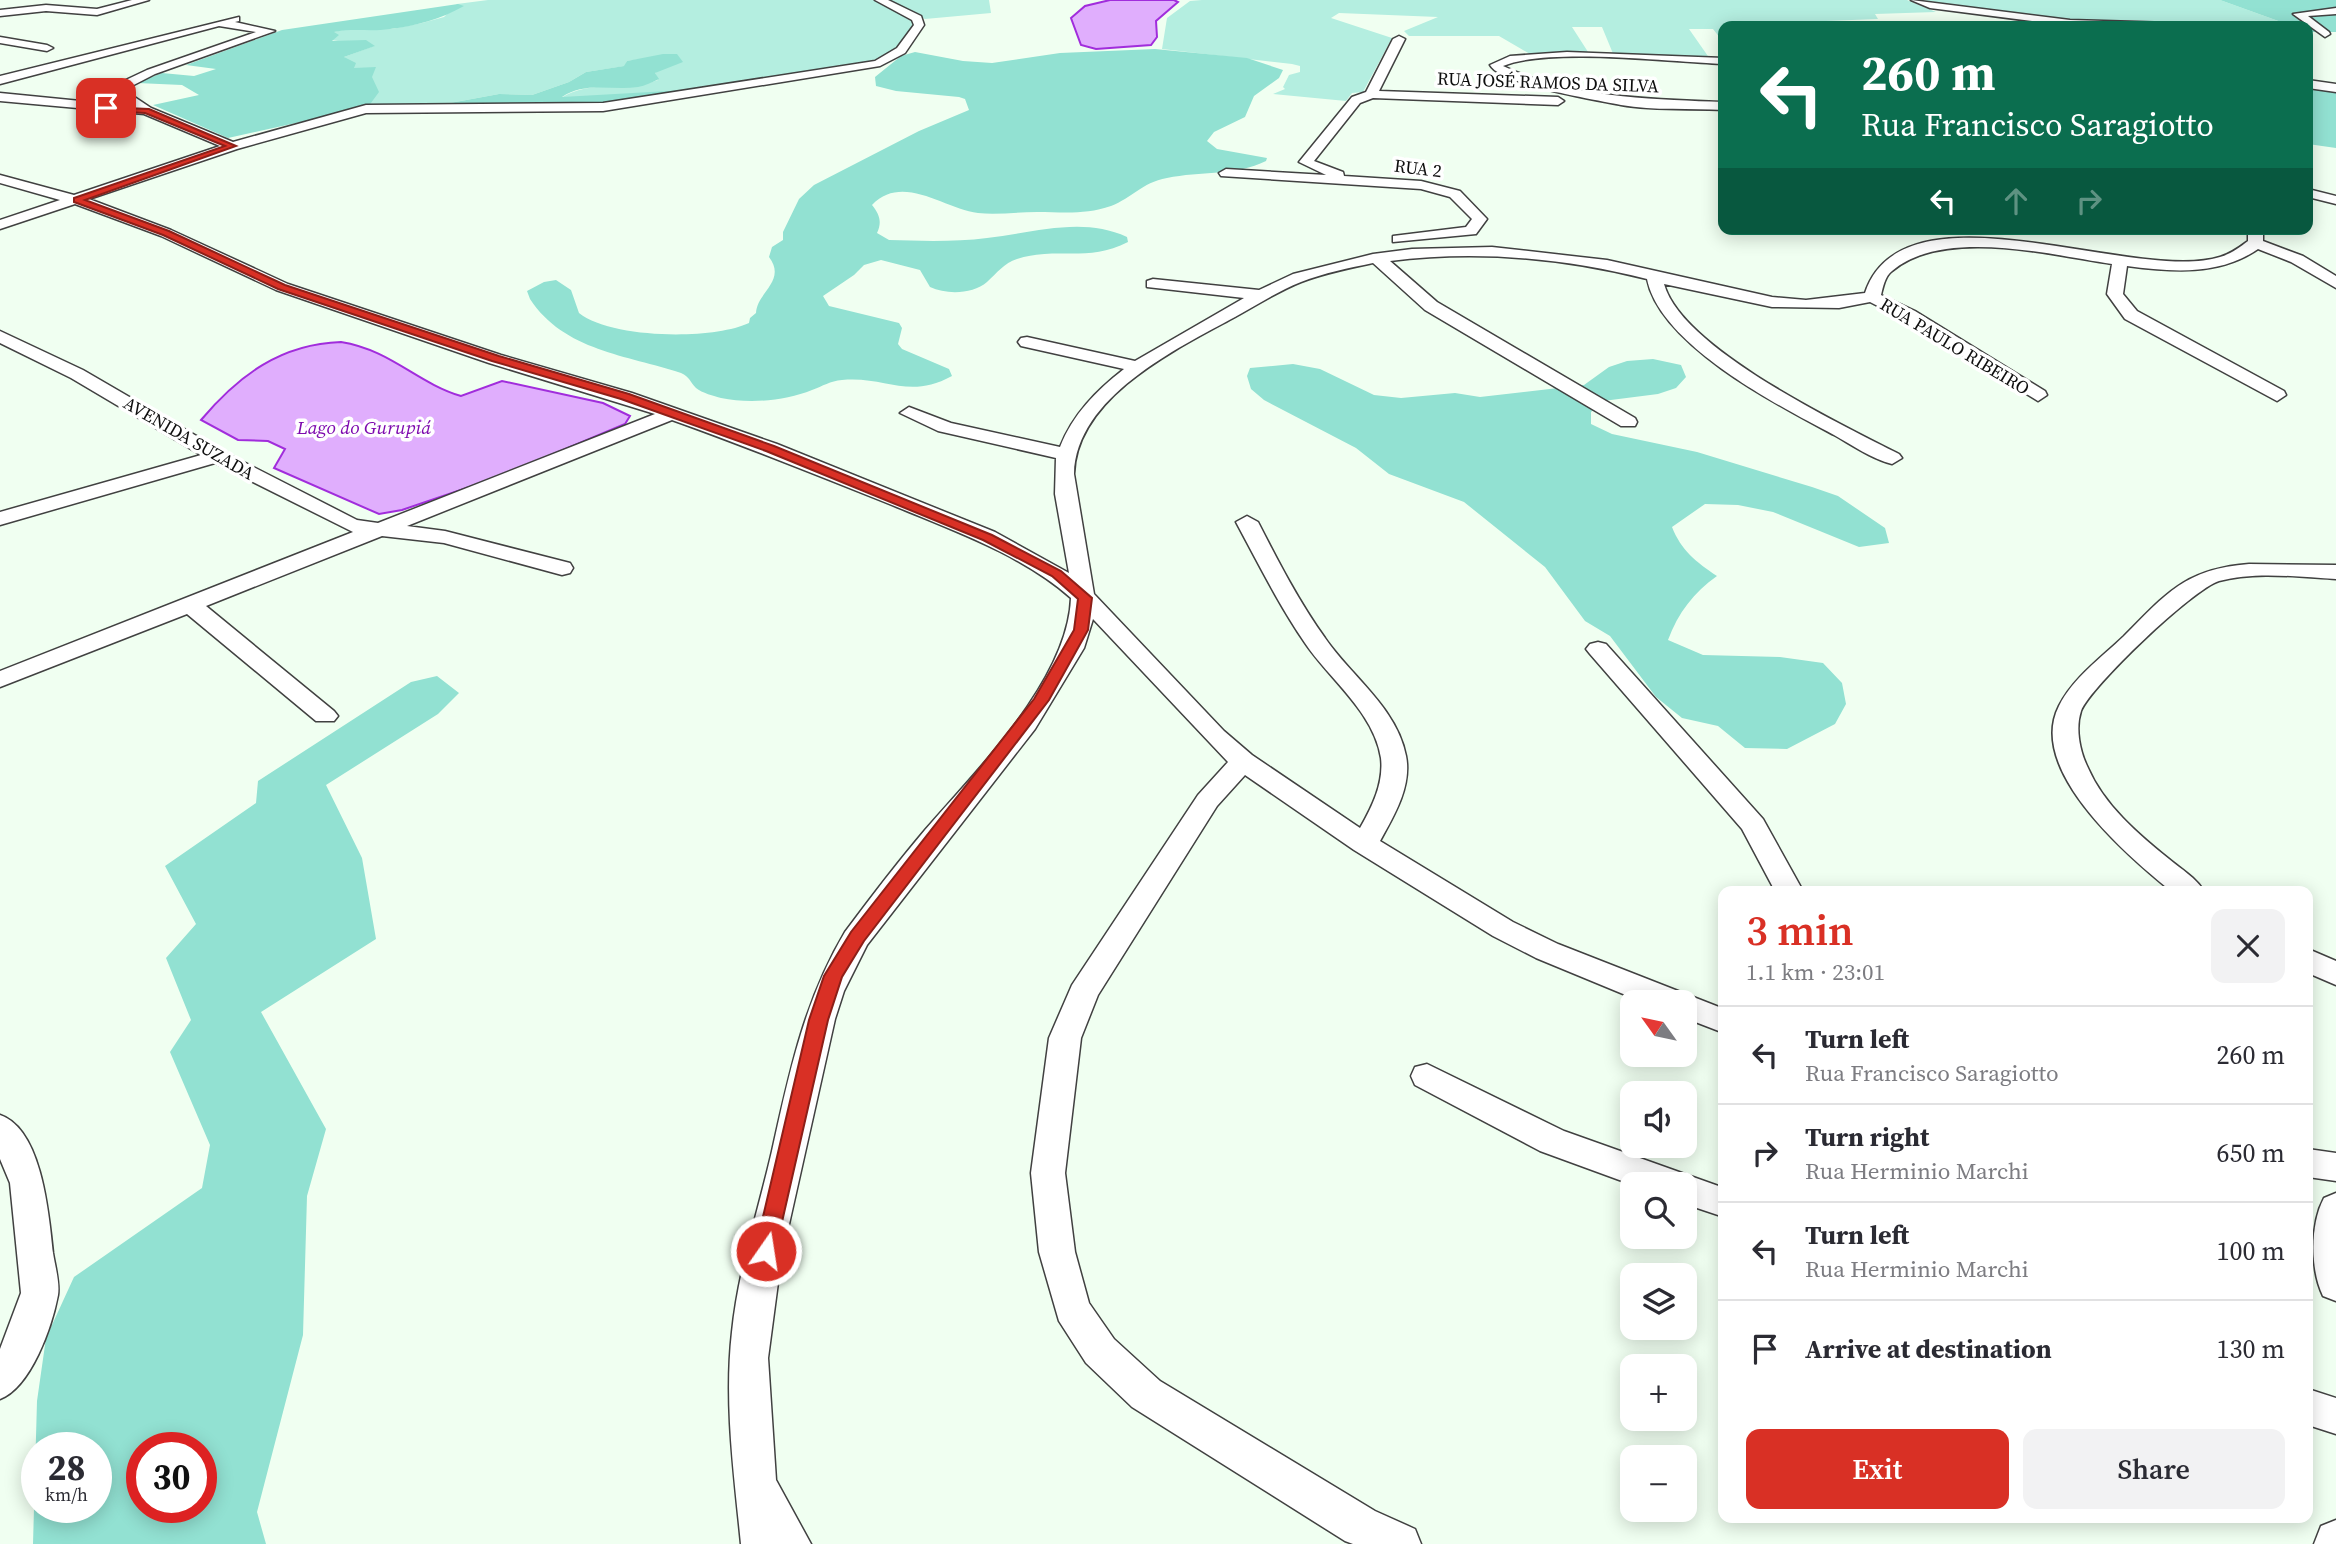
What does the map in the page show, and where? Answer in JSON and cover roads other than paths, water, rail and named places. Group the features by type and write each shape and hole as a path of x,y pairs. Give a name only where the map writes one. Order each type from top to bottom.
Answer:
{"street":[{"path":"0,13 46,8 73,0"},
{"path":"46,8 97,12 144,0"},
{"path":"0,225 232,146 366,109 603,107 876,64 890,60 908,45 919,25 917,18 880,0"},
{"path":"1916,0 1951,18"},
{"path":"1930,5 2054,21"},
{"path":"2310,21 2298,14 2336,10"},
{"path":"0,80 253,14"},
{"path":"117,94 115,90 134,79 270,31 219,23"},
{"path":"2313,23 2331,34"},
{"path":"2313,36 2331,34"},
{"path":"1371,183 1327,172 1306,162 1356,100 1371,94 1399,38"},
{"path":"2313,38 2336,44"},
{"path":"0,40 47,48"},
{"path":"1636,101 1534,84 1498,69 1496,65 1515,57 1552,55 1718,61"},
{"path":"2313,85 2336,88"},
{"path":"117,94 147,111 232,146"},
{"path":"92,107 117,94"},
{"name":"RUA JOSÉ RAMOS DA SILVA","path":"1371,94 1718,106"},
{"path":"0,97 147,111"},
{"name":"RUA 2","path":"1226,173 1421,185 1455,194 1480,219 1471,231 1390,240 1297,278"},
{"path":"0,179 77,200 166,233 282,287 770,448 976,532 1056,573 1085,598 1186,707 1243,761 1364,844 1525,940 1645,990"},
{"path":"2313,196 2336,200"},
{"path":"762,1544 755,1483 749,1356 760,1276 819,1020 833,976 857,936 1041,700 1081,630 1085,598 1066,505 1066,454 1088,412 1137,367 1262,295 1297,278 1378,259 1425,254 1526,255 1610,266 1711,291 1798,303 1829,304 1872,297 1883,271 1899,258 1918,249 1943,245 2007,246 2120,261 2191,265 2220,262 2256,236 2336,283"},
{"path":"1378,259 1431,306 1628,422"},
{"path":"2120,261 2115,294 2131,315 2277,395"},
{"path":"1654,278 1661,298 1686,327 1709,347 1813,417 1892,458"},
{"path":"1153,284 1262,295"},
{"name":"RUA PAULO RIBEIRO","path":"1872,297 1909,315 2038,395"},
{"name":"AVENIDA SUZADA","path":"0,335 77,374 217,456 352,526 382,530"},
{"path":"1027,342 1137,367"},
{"path":"909,413 945,427 1066,454"},
{"path":"0,680 671,414"},
{"path":"0,519 217,456"},
{"path":"1247,522 1283,590 1311,634 1367,706 1391,745 1393,776 1388,804 1364,844"},
{"path":"382,530 457,540 562,568"},
{"path":"2184,886 2141,853 2109,821 2080,779 2067,737 2067,715 2084,689 2103,670 2177,597 2206,577 2294,571 2336,572"},
{"path":"190,605 326,716"},
{"path":"1598,649 1753,825 1786,886"},
{"path":"1243,761 1207,801 1083,993 1065,1038 1048,1173 1057,1252 1072,1309 1100,1351 1146,1394 1360,1526 1400,1544"},
{"path":"2313,962 2336,974"},
{"path":"1698,1011 1718,1019"},
{"path":"1427,1076 1552,1141 1636,1172"},
{"path":"0,1128 10,1142 27,1183 40,1293 21,1350 0,1381"},
{"path":"2313,1164 2336,1167"},
{"path":"1697,1194 1718,1201"},
{"path":"2335,1228 2336,1285"},
{"path":"2313,1409 2336,1416"},
{"path":"755,1483 790,1544"}],"water":[{"path":"1110,0 1178,2 1156,21 1157,37 1151,45 1096,49 1081,45 1071,18 1085,6"},
{"name":"Lago do Gurupiá","path":"341,342 375,352 461,396 502,381 603,403 630,416 625,424 496,478 402,510 379,514 274,468 285,449 268,441 238,440 201,420 230,389 263,365 299,349"}]}
